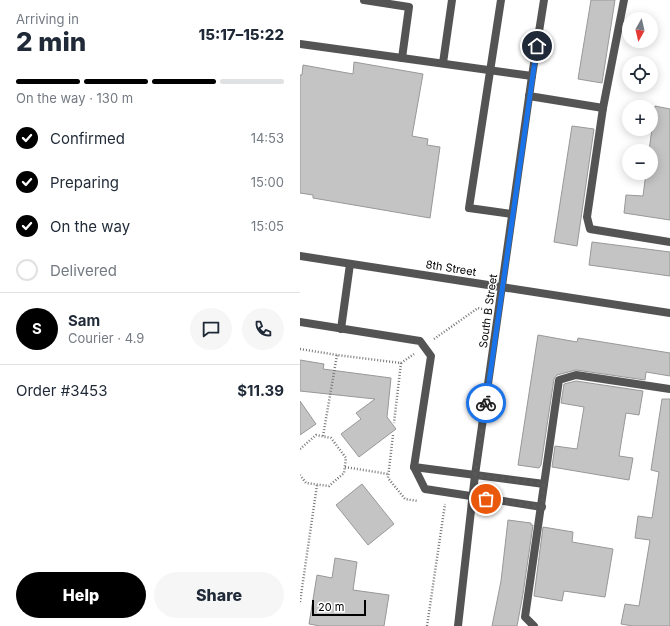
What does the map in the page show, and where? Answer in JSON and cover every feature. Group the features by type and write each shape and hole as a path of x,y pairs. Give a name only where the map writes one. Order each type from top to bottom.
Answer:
{"street":[{"path":"364,0 410,4 402,58"},
{"path":"443,63 452,0"},
{"path":"500,0 469,208 512,214"},
{"name":"South B Street","path":"458,626 475,475 544,0"},
{"path":"624,0 603,108 587,217 590,229 670,242"},
{"path":"300,44 532,76"},
{"path":"529,96 603,108"},
{"name":"8th Street","path":"300,256 670,313"},
{"path":"341,329 350,264"},
{"path":"300,322 420,341 431,356 414,467 425,489 542,507"},
{"path":"534,626 525,617 542,507 559,380 576,375 670,389"},
{"path":"414,467 544,484"}],"path":[{"path":"300,349 337,356 401,363 478,308 499,312"},
{"path":"323,436 337,356"},
{"path":"394,424 401,363"},
{"path":"300,449 316,435 323,436 331,438 346,458 344,473 329,486 306,483 300,475"},
{"path":"393,435 388,478 405,499 421,501"},
{"path":"345,467 388,474"},
{"path":"300,602 317,485"},
{"path":"427,626 445,504 437,503"}],"building":[{"path":"591,0 615,0 602,83 578,79"},
{"path":"354,62 423,74 412,136 428,139 427,145 440,147 430,218 313,198 313,195 300,193 300,75 302,75 303,65 353,74"},
{"path":"658,107 670,109 670,220 624,213 626,195 643,196 645,180 658,180 658,144 650,144 651,136 658,136"},
{"path":"572,126 594,129 577,246 554,242"},
{"path":"592,242 670,252 670,276 589,265"},
{"path":"538,335 577,342 578,338 670,353 670,376 646,372 645,380 576,370 557,375 554,379 541,465 539,468 518,465"},
{"path":"300,360 324,364 323,369 391,378 387,417 396,429 359,457 341,434 361,419 356,413 375,399 300,391"},
{"path":"576,381 643,391 639,415 626,413 619,456 633,458 629,480 552,467 555,446 577,449 584,407 561,403 564,384"},
{"path":"662,399 670,399 670,626 633,626 621,624 625,604 639,606 650,540 635,538 638,516 652,518 659,472 651,470"},
{"path":"300,401 316,424 300,435"},
{"path":"362,484 394,524 368,545 336,505"},
{"path":"508,520 531,523 531,525 533,525 523,594 517,626 492,626 501,581"},
{"path":"543,527 573,532 572,542 613,549 605,597 564,591 562,601 534,596"},
{"path":"335,558 357,562 353,590 389,595 384,626 320,626 309,624 317,575 332,578"}],"way so far":[{"path":"486,403 475,475 544,484 542,507 486,499"}],"route":[{"path":"486,403 537,46"}]}
